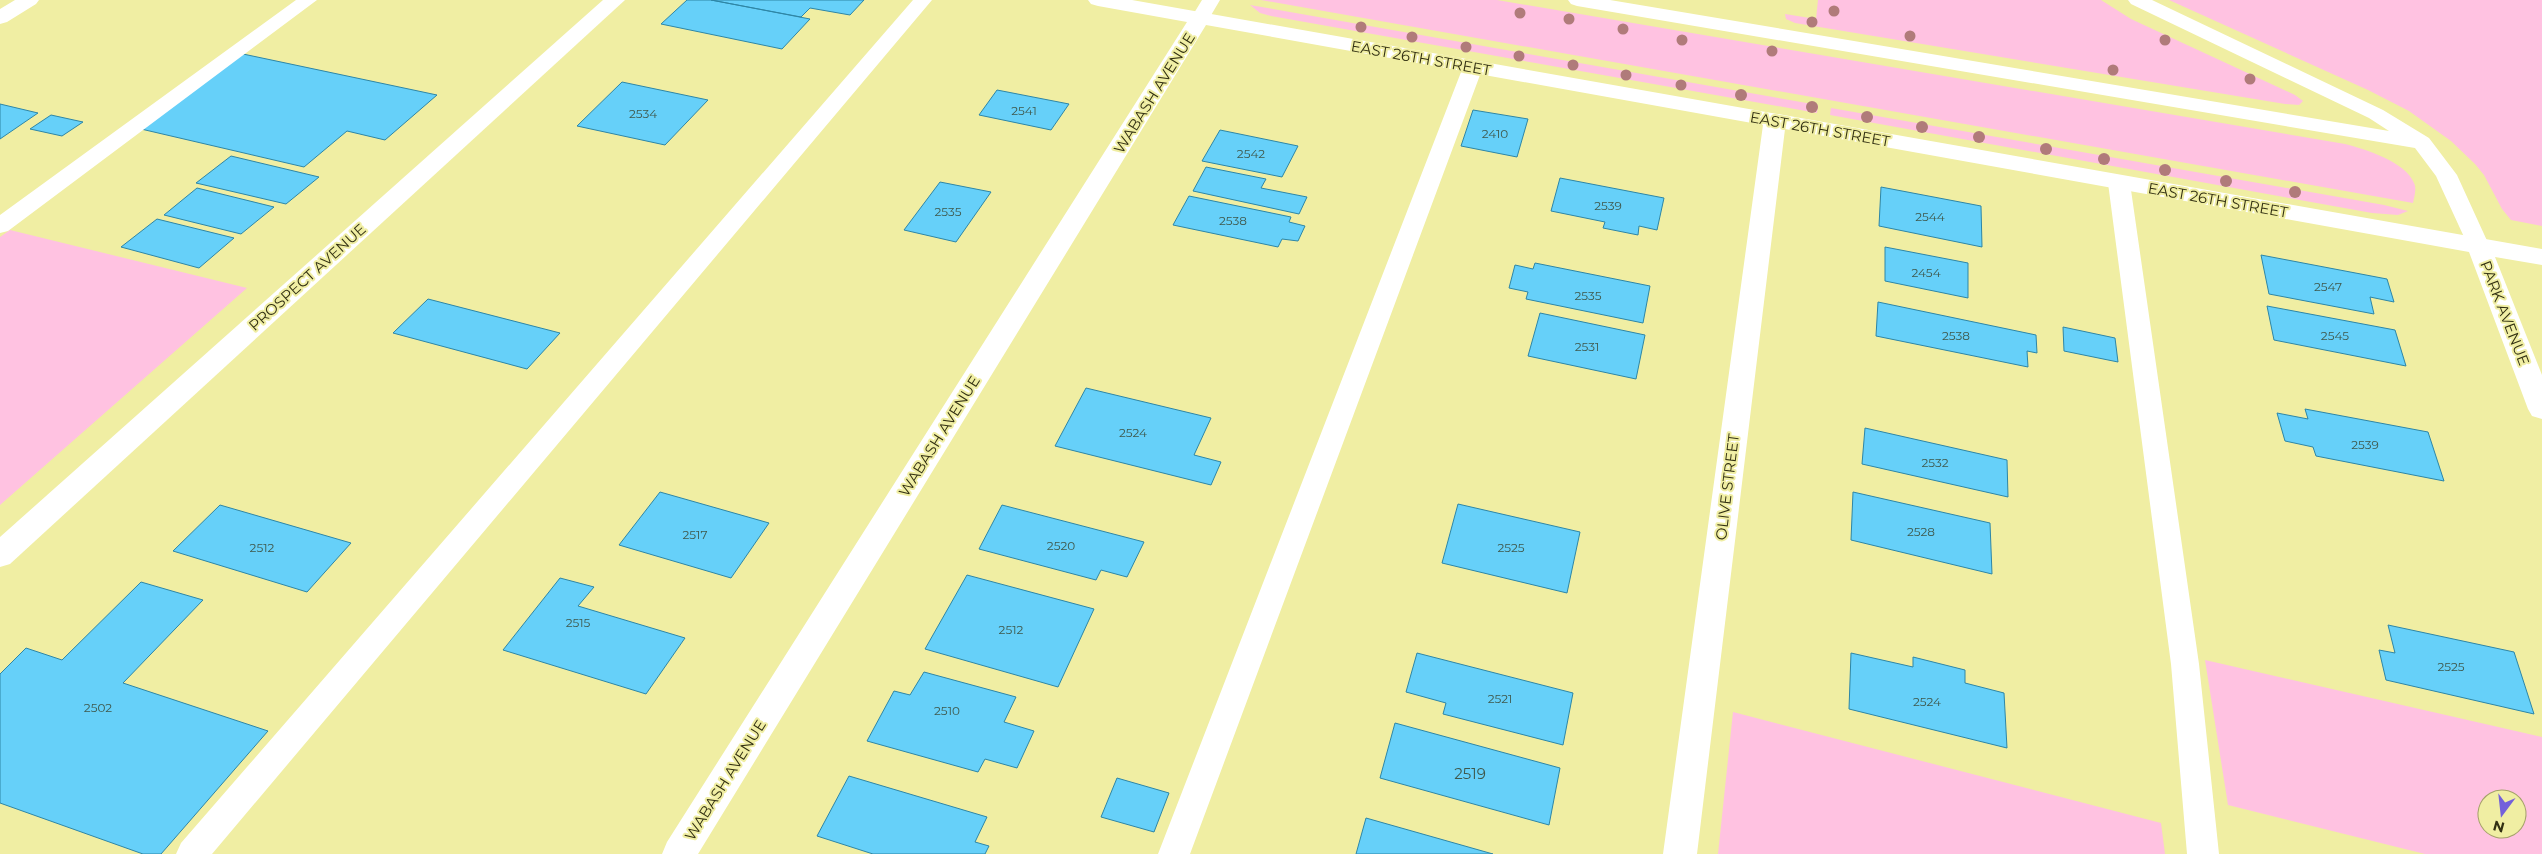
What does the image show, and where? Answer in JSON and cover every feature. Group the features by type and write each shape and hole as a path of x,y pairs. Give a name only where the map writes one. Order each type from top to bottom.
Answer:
{"street":[{"path":"0,18 28,0"},
{"name":"PROSPECT AVENUE","path":"0,555 615,0"},
{"name":"EAST 26TH STREET","path":"1098,0 1206,9 1473,67 2119,183 2542,256"},
{"name":"WABASH AVENUE","path":"679,854 1206,9"},
{"name":"OLIVE STREET","path":"1680,854 1775,120"},
{"name":"PARK AVENUE","path":"2478,245 2542,410"}],"lane":[{"path":"0,226 308,0"},
{"path":"192,854 922,0"},
{"path":"1577,0 2422,144"},
{"path":"2137,0 2376,114 2422,144 2446,175 2478,245"},
{"path":"1174,854 1473,67"},
{"path":"2119,183 2184,664 2204,854"}],"shaded area":[{"path":"1261,0 1497,0 2345,144 2384,157 2403,169 2414,183 2415,193 2413,203"},
{"path":"1818,0 2101,0 2131,19 2295,95 2303,101 2299,105 2285,104 1795,23 1786,19 1785,14 1816,19"},
{"path":"2169,0 2542,0 2542,226 2511,220 2502,209 2484,175 2475,164 2451,141 2409,111 2368,90"},
{"path":"1250,5 1818,105 1817,113 1271,16 1260,13"},
{"path":"1831,108 2384,205 2408,211 2398,215 2372,213 1830,115"},
{"path":"10,230 247,288 0,505 0,237"},
{"path":"2205,660 2542,737 2542,854 2425,854 2228,805"},
{"path":"1733,712 2161,823 2165,854 1718,854"}],"building":[{"path":"687,0 711,0 810,19 782,49 661,24"},
{"path":"711,0 864,0 850,15 810,8 801,17"},
{"path":"243,54 437,95 385,140 347,131 304,167 141,129"},
{"path":"622,82 708,100 665,145 577,126"},
{"path":"997,90 1069,104 1051,130 979,115"},
{"path":"0,104 38,113 0,139"},
{"path":"1473,110 1528,119 1517,157 1461,146"},
{"path":"51,115 83,122 62,136 30,129"},
{"path":"1220,130 1298,146 1282,177 1202,161"},
{"path":"231,156 319,177 286,204 196,183"},
{"path":"1206,167 1266,179 1261,188 1307,197 1299,214 1193,191"},
{"path":"1560,178 1664,198 1657,230 1639,226 1638,235 1603,228 1605,222 1551,211"},
{"path":"940,182 991,192 956,242 904,230"},
{"path":"1881,187 1981,206 1982,247 1879,226"},
{"path":"197,188 274,207 241,234 164,215"},
{"path":"1189,196 1291,217 1289,222 1305,226 1298,241 1282,239 1278,247 1173,225"},
{"path":"157,219 234,238 199,268 121,247"},
{"path":"1885,247 1968,263 1968,298 1885,281"},
{"path":"2261,255 2387,279 2394,302 2370,297 2374,314 2269,294"},
{"path":"1535,263 1650,286 1643,323 1526,299 1528,292 1509,288 1515,265 1533,269"},
{"path":"428,299 560,333 527,369 393,333"},
{"path":"1878,302 2036,335 2037,353 2027,351 2028,367 1876,336"},
{"path":"2267,306 2395,330 2406,366 2274,340"},
{"path":"1540,313 1645,335 1636,379 1528,356"},
{"path":"2063,327 2115,338 2118,362 2064,351"},
{"path":"1086,388 1211,418 1194,455 1221,462 1211,485 1055,446"},
{"path":"2305,409 2428,432 2444,481 2316,456 2313,447 2285,441 2277,413 2308,419"},
{"path":"1865,428 2007,460 2008,497 1862,464"},
{"path":"660,492 769,523 731,578 619,545"},
{"path":"1853,492 1990,523 1992,574 1851,540"},
{"path":"1458,504 1580,532 1567,593 1442,563"},
{"path":"220,505 351,543 307,592 173,551"},
{"path":"1002,505 1144,542 1127,577 1101,570 1096,580 979,549"},
{"path":"967,575 1094,609 1058,687 925,649"},
{"path":"560,578 594,587 578,606 685,638 646,694 503,650"},
{"path":"141,582 203,600 123,683 268,731 161,854 143,854 0,803 0,674 26,648 62,660"},
{"path":"2388,625 2514,652 2534,714 2386,680 2379,650 2395,653"},
{"path":"1417,653 1573,693 1563,745 1443,714 1446,703 1406,692"},
{"path":"1851,653 1913,667 1913,657 1965,670 1965,683 2004,693 2007,748 1849,709"},
{"path":"924,672 1016,697 1004,722 1034,731 1017,768 985,759 978,772 867,741 894,691 910,695"},
{"path":"1395,723 1560,768 1549,825 1380,778"},
{"path":"849,776 987,817 975,842 989,846 985,854 873,854 817,836"},
{"path":"1117,778 1169,793 1154,832 1101,817"},
{"path":"1366,818 1493,854 1356,854"}]}
